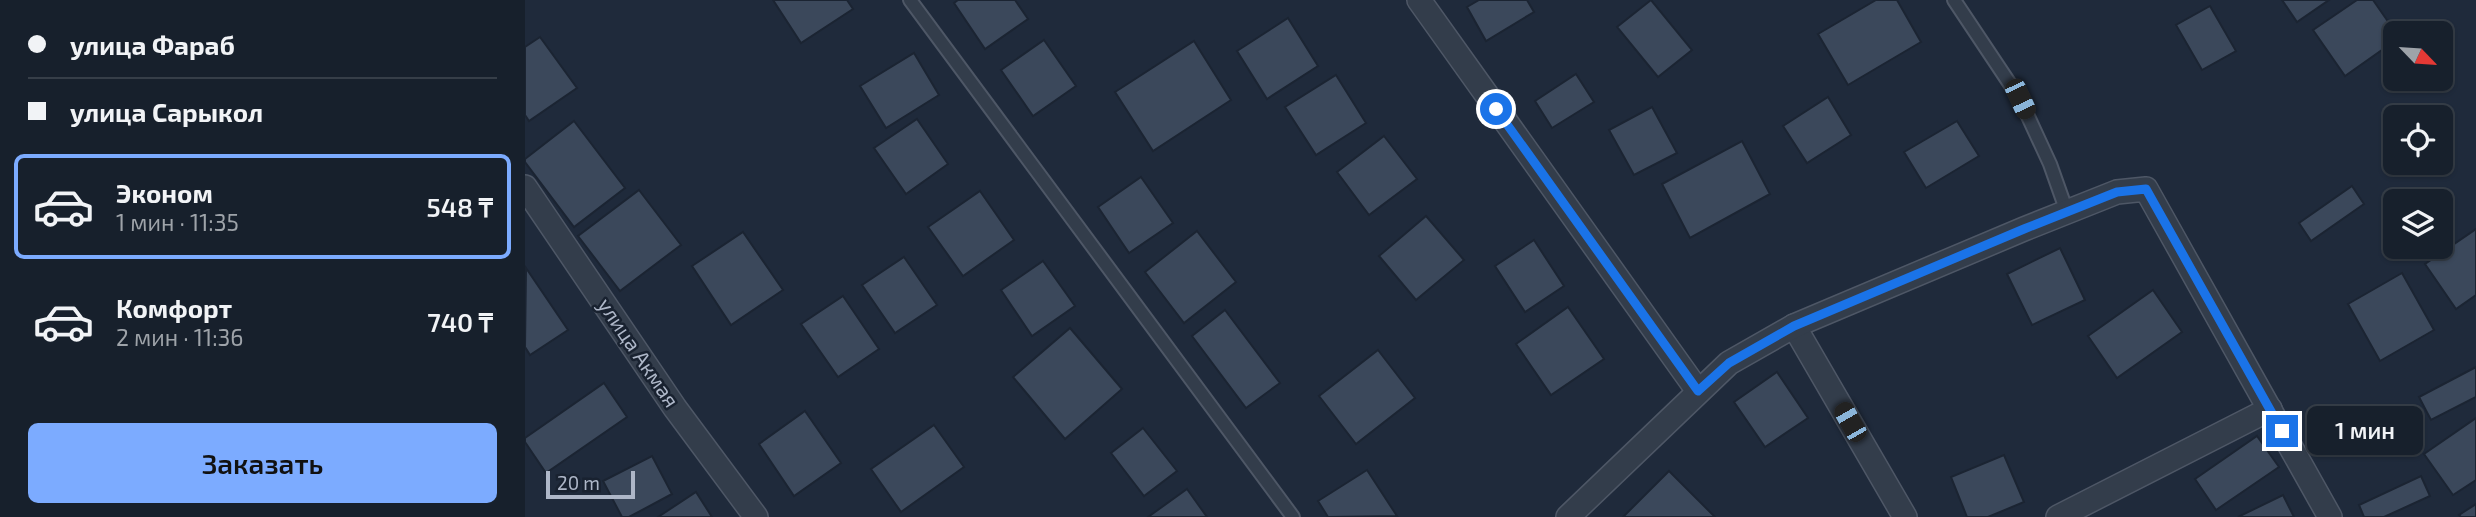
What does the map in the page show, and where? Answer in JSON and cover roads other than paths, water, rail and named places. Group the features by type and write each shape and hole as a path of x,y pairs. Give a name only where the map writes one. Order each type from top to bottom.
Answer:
{"street":[{"path":"1419,0 1698,391"},
{"name":"улица Акмая","path":"525,187 675,408 756,517"},
{"path":"1568,517 1729,363 1794,326 2117,192 2146,189 2330,517"},
{"path":"1794,326 1905,517"},
{"path":"2058,517 2270,409"}],"lane":[{"path":"911,0 1293,517"},
{"path":"1954,0 2020,99 2050,164 2067,212"}]}
